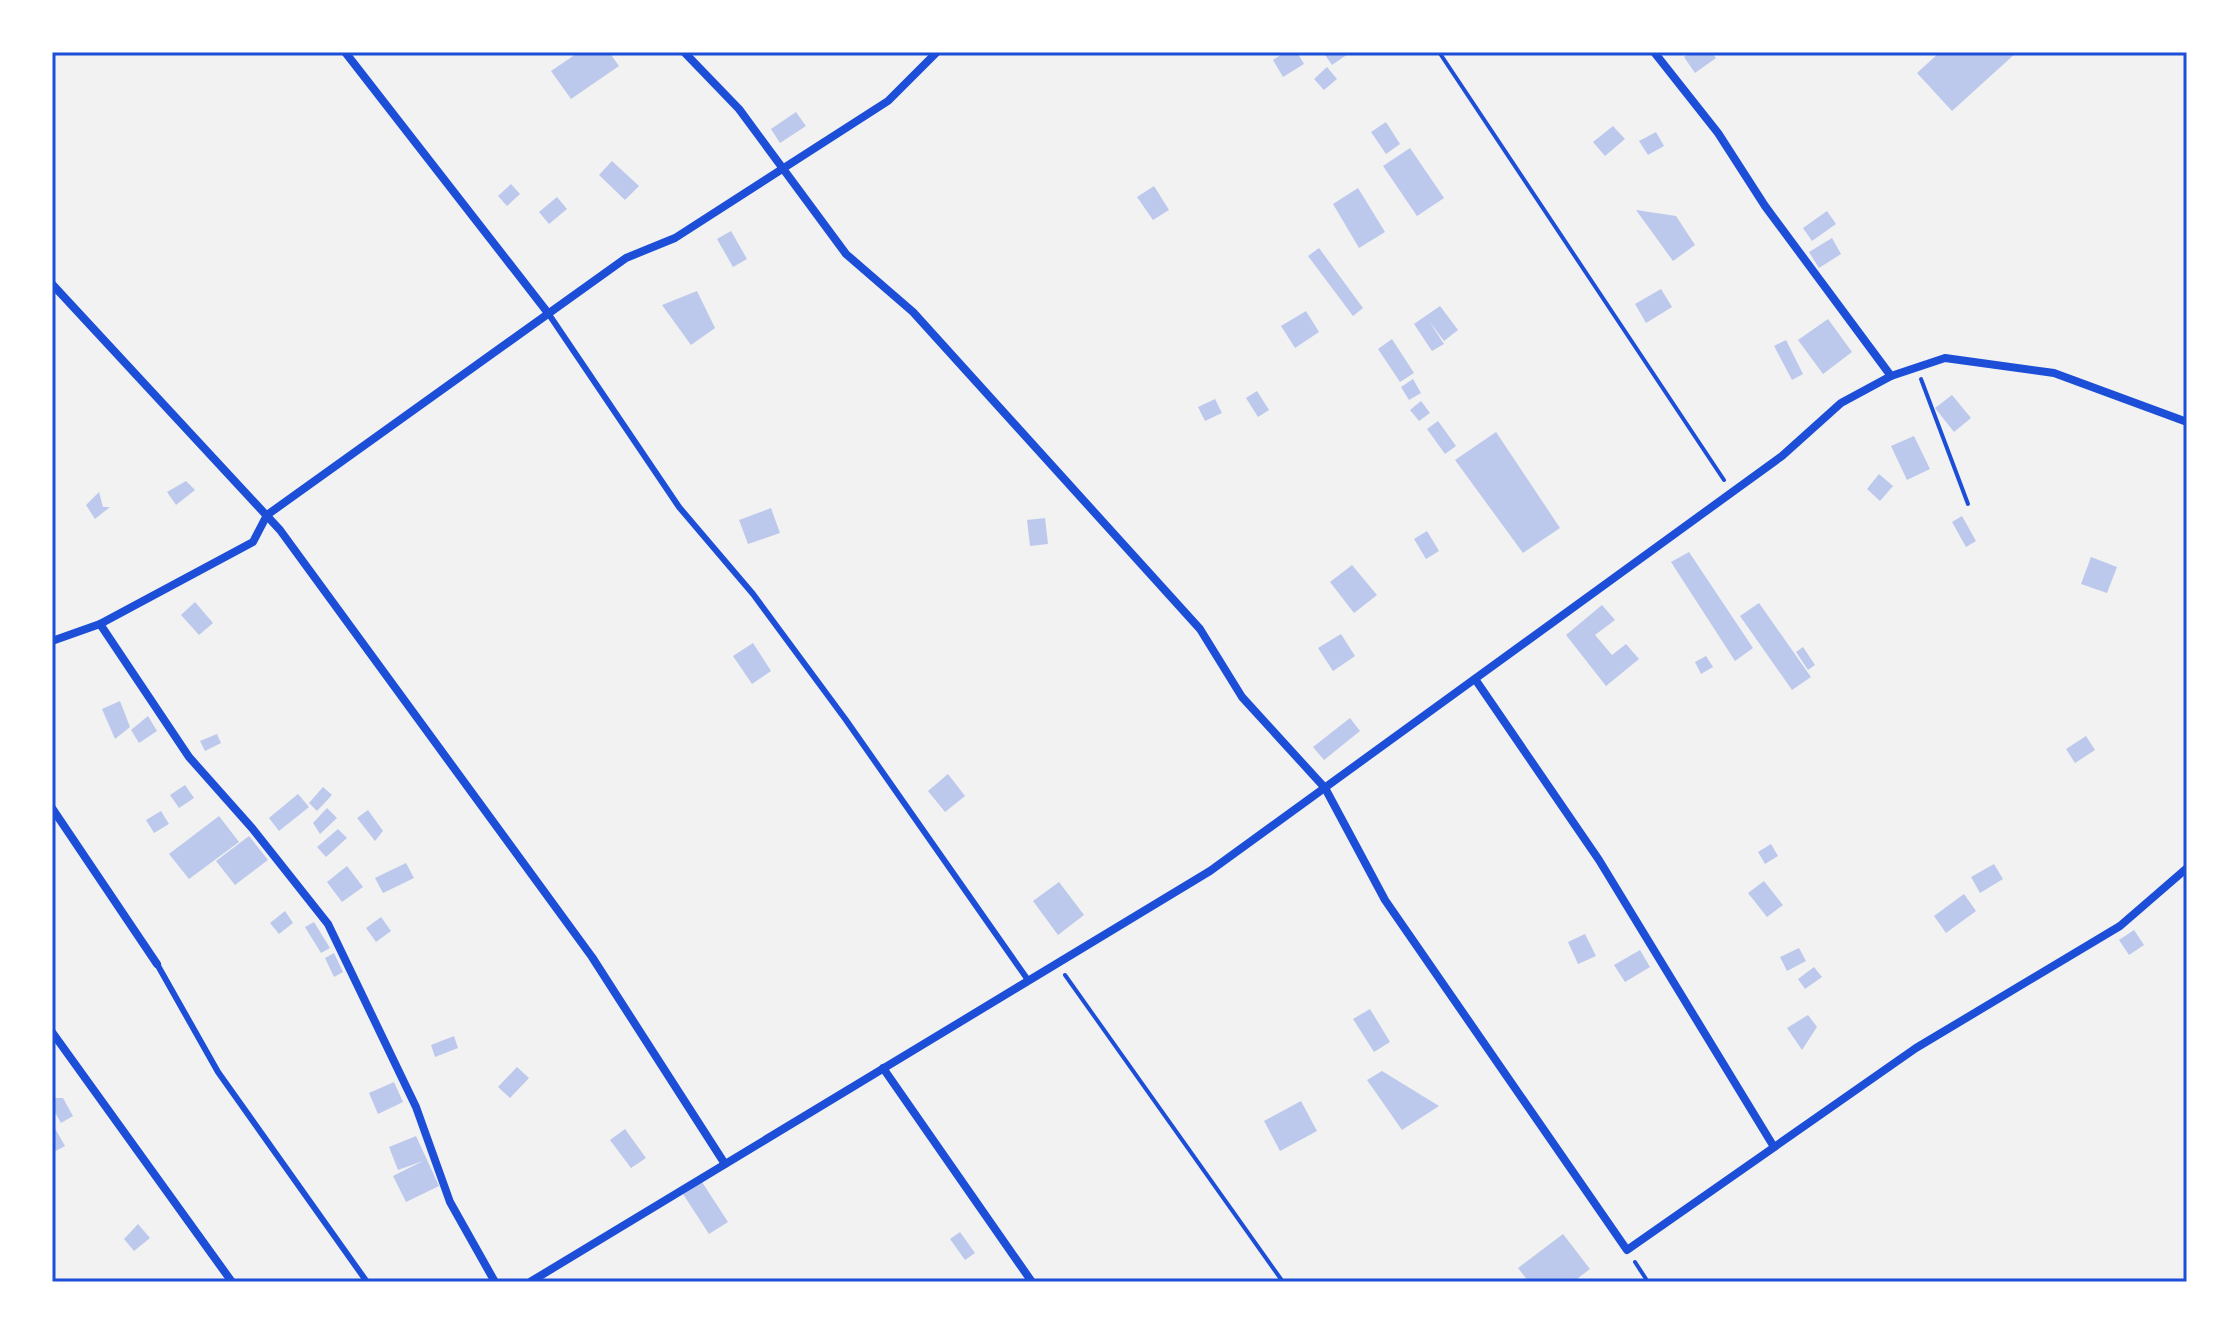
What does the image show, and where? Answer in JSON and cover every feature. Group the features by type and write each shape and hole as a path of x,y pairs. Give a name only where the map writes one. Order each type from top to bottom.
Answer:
{"street":[{"path":"345,52 548,313"},
{"path":"684,52 739,109 846,254 913,312 1200,629 1242,697 1325,788 1385,900 1627,1250 1916,1048 2120,926 2187,868"},
{"path":"52,641 100,624 253,542 267,515 548,313 626,258 675,238 888,101 937,52"},
{"path":"1654,52 1718,133 1768,210 1891,376"},
{"path":"52,284 280,530 592,957 725,1164"},
{"path":"530,1282 1210,871 1782,456 1841,403 1891,376 1945,358 2054,373 2187,422"},
{"path":"100,624 189,757 252,828 328,924 416,1107 450,1202 495,1282"},
{"path":"1475,679 1599,860 1774,1147"},
{"path":"52,808 157,964"},
{"path":"52,1032 232,1282"},
{"path":"883,1068 1032,1282"}],"lane":[{"path":"548,313 679,507 753,594 846,720 1028,980"},
{"path":"157,964 218,1072 367,1282"}],"path":[{"path":"1439,52 1732,492"},
{"path":"1916,367 1968,504"},
{"path":"1057,963 1283,1282"},
{"path":"1627,1250 1648,1282"}],"building":[{"path":"579,52 609,52 619,66 571,99 551,71"},
{"path":"1285,52 1297,52 1304,64 1283,77 1273,60"},
{"path":"1323,52 1351,52 1332,65"},
{"path":"1692,52 1711,52 1716,58 1695,73 1684,57"},
{"path":"1940,52 2017,52 1952,111 1917,73"},
{"path":"1327,67 1337,79 1324,90 1314,79"},
{"path":"796,112 806,126 780,143 771,129"},
{"path":"1386,122 1400,144 1386,154 1371,132"},
{"path":"1613,126 1625,139 1605,156 1593,142"},
{"path":"1656,132 1664,146 1648,155 1639,141"},
{"path":"1410,148 1444,198 1417,216 1383,166"},
{"path":"612,161 639,186 625,200 599,175"},
{"path":"511,184 520,194 507,206 498,196"},
{"path":"1154,186 1169,210 1153,220 1137,197"},
{"path":"1358,188 1385,232 1359,248 1333,204"},
{"path":"557,197 567,209 549,224 539,212"},
{"path":"1636,210 1676,216 1695,245 1673,261"},
{"path":"1827,211 1836,224 1812,241 1803,228"},
{"path":"731,231 747,259 733,267 717,239"},
{"path":"1832,238 1841,254 1819,268 1809,252"},
{"path":"1319,248 1363,308 1353,316 1308,256"},
{"path":"1661,289 1672,307 1646,323 1635,304"},
{"path":"697,291 715,328 691,345 662,305"},
{"path":"1440,306 1458,330 1444,341 1429,321 1444,344 1432,351 1414,324"},
{"path":"1306,311 1319,332 1295,348 1281,326"},
{"path":"1828,319 1852,352 1823,374 1798,340"},
{"path":"1392,339 1414,373 1400,382 1378,349"},
{"path":"1786,340 1803,374 1792,380 1774,346"},
{"path":"1413,379 1421,393 1409,400 1401,387"},
{"path":"1257,391 1269,410 1258,417 1246,398"},
{"path":"1952,395 1971,418 1954,432 1935,408"},
{"path":"1215,399 1222,413 1205,421 1198,407"},
{"path":"1421,401 1430,413 1419,421 1410,410"},
{"path":"1438,421 1456,446 1445,454 1427,429"},
{"path":"1496,432 1560,528 1523,553 1455,460"},
{"path":"1914,436 1930,469 1907,480 1891,446"},
{"path":"1879,474 1893,486 1880,501 1867,489"},
{"path":"186,481 195,490 176,505 167,492"},
{"path":"99,492 103,507 110,507 95,519 86,505"},
{"path":"771,508 780,533 748,544 739,520"},
{"path":"1962,516 1976,541 1966,547 1952,522"},
{"path":"1045,518 1048,544 1030,546 1027,520"},
{"path":"1427,531 1439,551 1426,559 1414,539"},
{"path":"1689,552 1753,648 1735,661 1671,562"},
{"path":"2091,557 2117,567 2107,593 2081,584"},
{"path":"1352,565 1377,595 1354,613 1330,582"},
{"path":"195,602 213,623 199,635 181,615"},
{"path":"1759,603 1811,677 1792,690 1740,616"},
{"path":"1602,605 1615,620 1595,635 1612,655 1626,644 1639,659 1606,686 1566,635"},
{"path":"1341,634 1355,656 1333,671 1318,648"},
{"path":"753,643 771,671 752,684 733,656"},
{"path":"1803,647 1815,665 1808,670 1796,652"},
{"path":"1706,656 1713,667 1701,674 1695,662"},
{"path":"120,701 130,727 115,739 102,709"},
{"path":"148,716 157,731 139,743 131,730"},
{"path":"1350,718 1360,731 1324,760 1313,747"},
{"path":"217,734 221,743 205,751 200,741"},
{"path":"2086,736 2095,750 2075,763 2066,749"},
{"path":"948,774 965,796 945,812 928,791"},
{"path":"185,785 194,798 179,808 170,795"},
{"path":"323,787 332,795 317,811 309,803"},
{"path":"298,794 309,807 279,831 269,818"},
{"path":"327,808 337,818 320,834 313,823"},
{"path":"368,810 383,831 375,841 357,818"},
{"path":"161,811 169,824 154,833 146,820"},
{"path":"219,816 239,842 189,879 169,854"},
{"path":"338,829 347,838 326,857 317,847"},
{"path":"249,836 268,860 235,885 216,861"},
{"path":"1771,844 1778,856 1765,864 1758,852"},
{"path":"406,863 414,878 383,893 375,878"},
{"path":"1994,864 2003,879 1980,893 1971,877"},
{"path":"347,866 363,887 342,902 327,882"},
{"path":"1764,881 1783,905 1767,917 1748,893"},
{"path":"1059,882 1084,915 1058,935 1033,901"},
{"path":"1964,894 1976,911 1946,933 1934,916"},
{"path":"285,911 293,923 279,934 270,923"},
{"path":"381,917 391,931 376,942 366,928"},
{"path":"314,922 330,948 321,953 305,927"},
{"path":"2134,930 2144,945 2129,955 2119,940"},
{"path":"1585,934 1596,956 1578,964 1568,942"},
{"path":"1799,948 1806,961 1787,971 1780,957"},
{"path":"1640,950 1650,967 1625,982 1614,965"},
{"path":"334,953 343,972 334,977 325,958"},
{"path":"1814,967 1822,977 1805,989 1798,979"},
{"path":"1370,1009 1390,1042 1374,1052 1353,1019"},
{"path":"1808,1015 1817,1027 1802,1050 1787,1028"},
{"path":"454,1036 458,1048 435,1057 431,1045"},
{"path":"517,1067 529,1078 510,1098 498,1087"},
{"path":"1382,1071 1439,1106 1402,1130 1367,1080"},
{"path":"394,1082 403,1102 378,1114 369,1093"},
{"path":"52,1098 63,1098 73,1116 61,1123 52,1107"},
{"path":"1301,1101 1317,1131 1280,1151 1264,1121"},
{"path":"52,1123 65,1146 52,1153"},
{"path":"625,1129 646,1158 631,1168 610,1140"},
{"path":"416,1136 439,1186 406,1202 393,1176 423,1161 398,1170 389,1147"},
{"path":"702,1182 728,1222 709,1234 683,1194"},
{"path":"138,1224 150,1238 134,1251 124,1239"},
{"path":"960,1232 975,1253 965,1260 950,1239"},
{"path":"1563,1234 1590,1269 1573,1282 1529,1282 1518,1268"}]}
